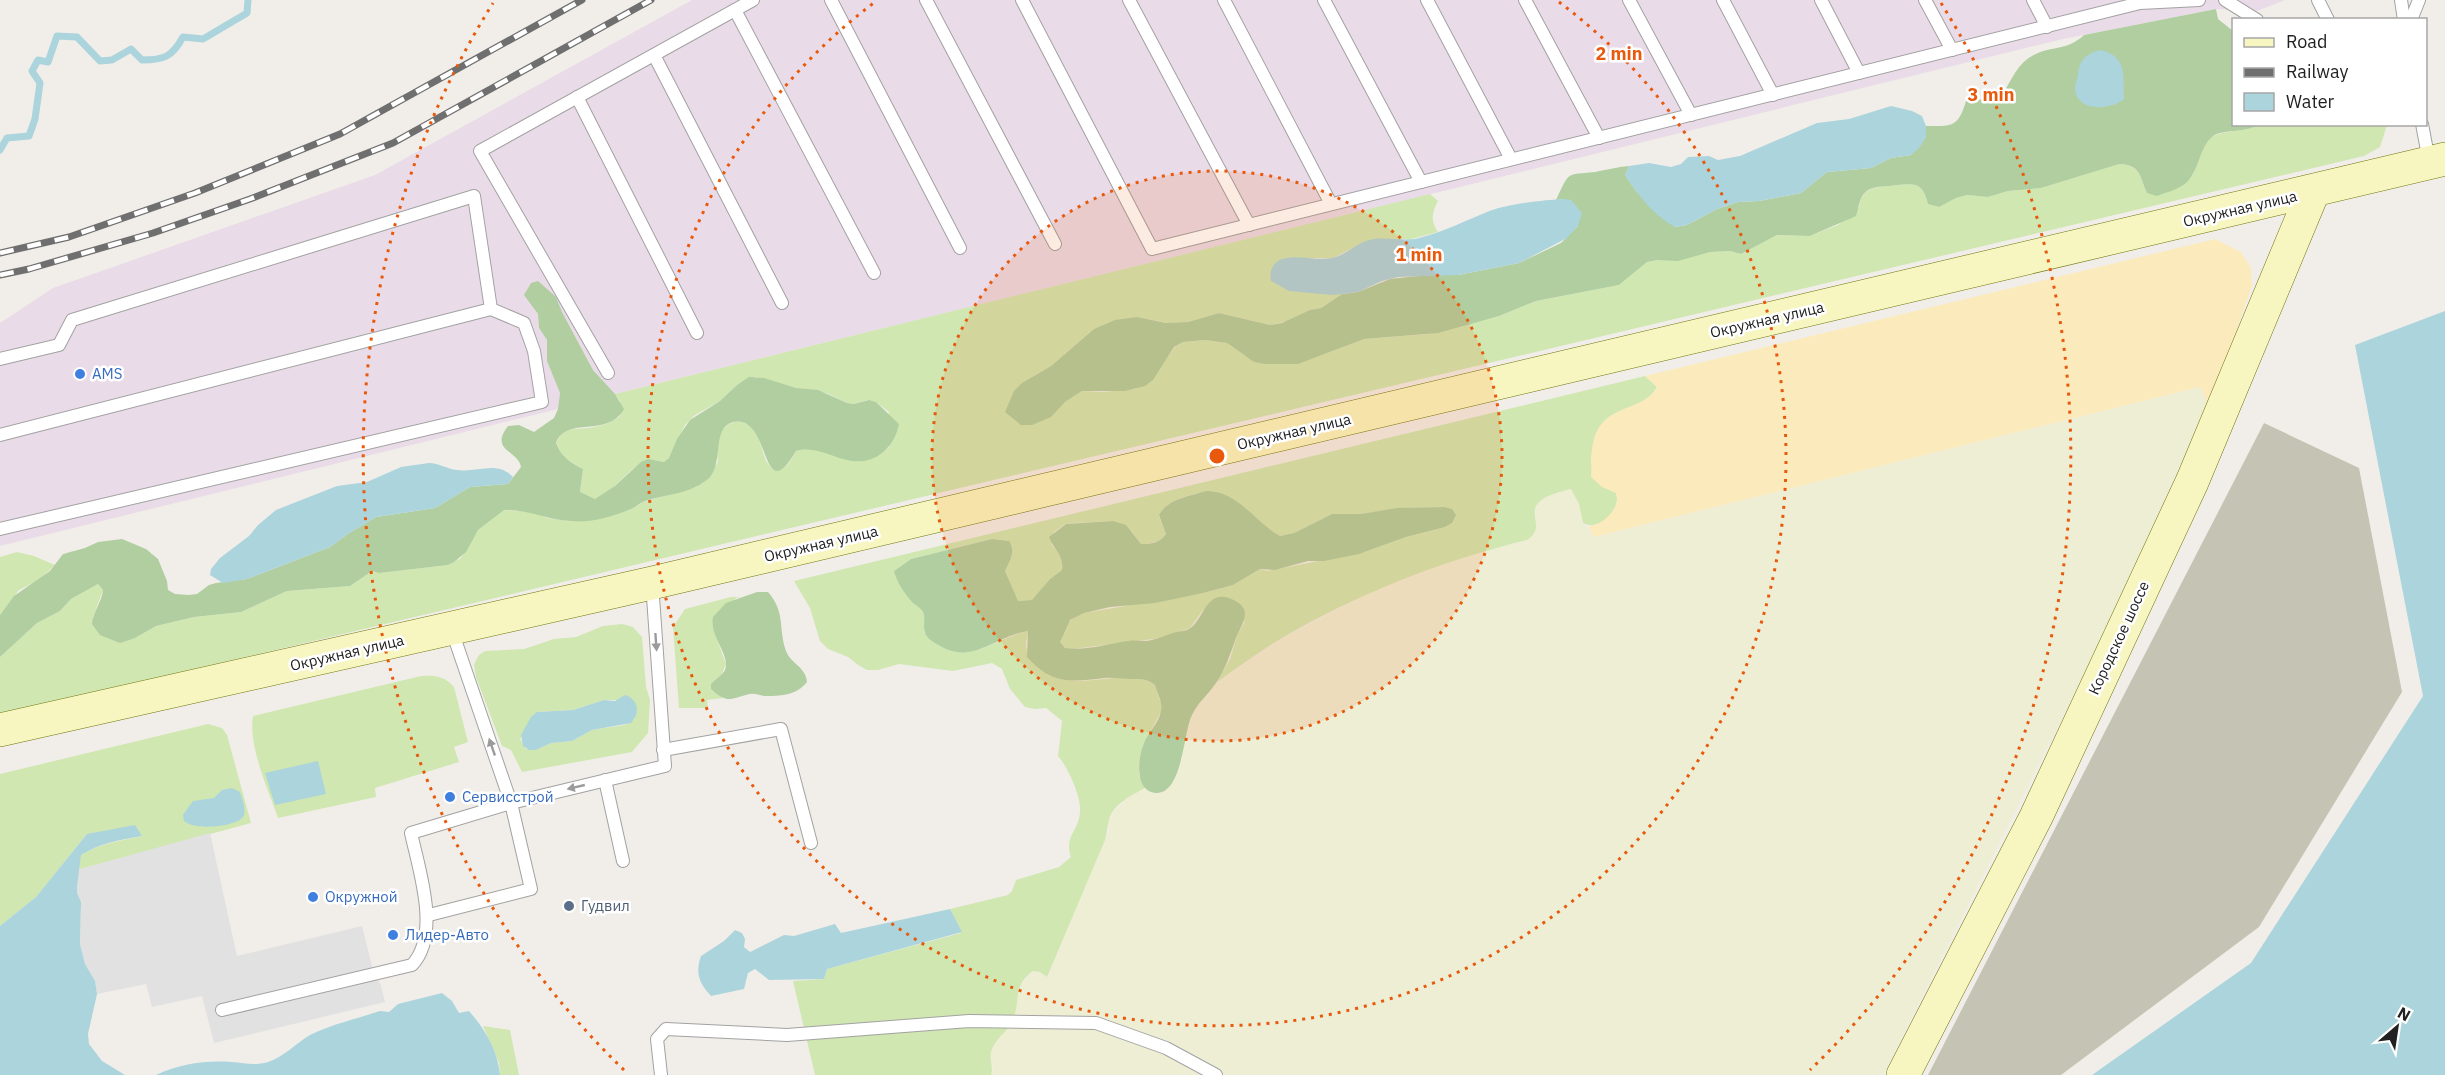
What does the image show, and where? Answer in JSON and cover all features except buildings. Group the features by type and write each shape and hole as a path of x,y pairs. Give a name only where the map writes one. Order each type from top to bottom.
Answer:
{"main road":[{"name":"Окружная улица","path":"0,730 452,630 2313,192 2437,160"},
{"name":"Кородское шоссе","path":"1903,1075 2036,817 2192,482 2313,192"}],"lane":[{"path":"608,373 480,151 753,0"},
{"path":"831,0 960,248"},
{"path":"926,0 1055,244"},
{"path":"1023,0 1152,249 2047,27 2139,2 2199,0"},
{"path":"1129,0 1249,225"},
{"path":"1224,0 1331,204"},
{"path":"1324,0 1421,182"},
{"path":"1427,0 1511,159"},
{"path":"1525,0 1599,138"},
{"path":"1629,0 1691,115"},
{"path":"1723,0 1773,95"},
{"path":"1821,0 1859,73"},
{"path":"1924,0 1952,50"},
{"path":"2032,0 2047,27"},
{"path":"2225,0 2254,18"},
{"path":"2318,0 2327,18"},
{"path":"2401,0 2404,18"},
{"path":"2412,18 2420,0"},
{"path":"735,10 874,273"},
{"path":"654,54 782,303"},
{"path":"577,97 697,333"},
{"path":"2423,126 2437,160"},
{"path":"0,359 59,345 72,320 474,196 491,309"},
{"path":"0,435 491,309 524,323 534,351 542,402 0,529"},
{"path":"222,1010 412,965 419,958 429,915 411,833 511,802 664,766 652,583"},
{"path":"429,915 531,889 511,802 452,630"},
{"path":"663,750 781,729 811,843"},
{"path":"605,780 623,861"},
{"path":"661,1075 657,1039 666,1029 787,1035 969,1021 1096,1023 1166,1048 1216,1075"}],"shaded area":[{"path":"692,0 2285,0 2257,11 2216,9 2063,39 615,394 593,370 556,297 534,308 538,314 539,328 547,340 547,361 560,393 558,409 0,546 0,323 53,288 375,175"},
{"path":"2264,423 2359,468 2402,692 2259,927 2061,1075 1928,1075"},
{"path":"210,833 237,956 362,926 372,966 385,1002 214,1043 202,996 152,1007 146,984 97,994 95,981 85,964 80,944 81,912 77,893 77,870"}],"green space":[{"path":"2216,9 2218,19 2232,30 2232,126 2255,126 2213,136 2205,146 2195,171 2187,182 2157,196 2147,193 2138,172 2132,166 2119,164 2041,188 2008,191 1988,197 1967,195 1939,207 1928,204 1924,192 1918,186 1904,184 1875,187 1863,195 1856,216 1810,236 1777,235 1741,254 1730,251 1710,252 1678,261 1647,262 1619,285 1536,301 1499,316 1438,333 1364,339 1298,364 1254,362 1227,343 1205,340 1183,342 1174,347 1153,380 1145,386 1125,391 1082,391 1065,402 1051,417 1032,425 1021,425 1005,412 1014,391 1022,383 1051,366 1094,329 1115,320 1137,317 1166,323 1188,322 1219,313 1270,325 1282,323 1310,310 1321,308 1342,294 1358,292 1390,279 1458,275 1519,263 1561,243 1578,226 1564,199 1556,200 1567,179 1573,175 1629,166 1625,175 1636,191 1675,227 1687,225 1717,209 1738,202 1759,201 1801,193 1827,172 1871,168 1891,158 1911,155 1926,137 1926,126 1953,124 1960,116 1966,101 1998,100 2026,60 2045,50 2071,44 2084,35"},
{"path":"2387,126 2380,147 2364,156 0,715 0,657 37,623 60,611 71,599 98,584 103,590 93,617 135,638 156,626 194,617 241,612 287,591 350,586 372,571 379,573 448,565 461,558 478,530 503,510 534,512 547,518 569,521 599,519 630,510 643,502 696,487 703,483 718,462 719,437 723,429 735,422 748,424 752,428 766,461 773,470 784,467 796,451 820,450 843,457 865,460 877,456 889,447 889,412 876,402 868,400 854,404 847,403 826,393 796,388 756,377 737,385 720,401 695,415 685,425 669,458 664,462 649,461 636,466 613,488 595,499 580,493 583,469 563,457 556,443 564,430 601,426 620,416 620,401 615,394 1430,194 1438,201 1433,216 1438,232 1411,239 1367,241 1333,258 1289,258 1289,291 1342,294 1321,308 1310,310 1293,320 1270,325 1219,313 1188,322 1167,323 1137,317 1094,329 1051,366 1032,377 1065,402 1082,391 1135,389 1163,363 1175,347 1183,342 1205,340 1227,343 1245,356 1265,364 1297,364 1364,339 1428,334 1499,316 1536,301 1619,285 1647,262 1710,252 1730,251 1741,254 1777,235 1810,236 1838,225 1859,207 1864,194 1872,188 1904,184 1918,186 1924,192 1928,204 1939,207 1967,195 1988,197 2008,191 2041,188 2118,164 2131,166 2138,172 2147,193 2192,176 2203,148 2212,137 2252,127"},
{"path":"538,281 556,297 593,370 615,394 624,409 617,418 608,423 569,430 561,435 556,443 566,459 583,469 580,492 595,499 615,486 641,462 648,459 664,462 669,458 677,439 690,420 720,401 749,377 764,378 796,388 818,390 847,403 854,404 869,400 876,402 899,424 897,433 883,453 869,460 852,461 817,451 803,450 796,451 785,467 776,471 771,466 754,431 745,423 733,422 722,431 716,464 709,478 695,487 645,501 615,515 578,521 504,510 478,530 466,552 448,565 379,573 372,571 350,586 287,591 241,612 194,617 156,626 135,638 120,643 100,635 92,624 103,590 98,584 71,599 60,611 37,623 0,657 0,615 14,596 50,571 63,554 98,542 122,539 146,549 158,559 167,581 168,590 175,594 197,594 209,585 247,579 330,547 376,517 435,508 470,487 508,484 521,467 519,461 503,445 503,434 508,426 519,425 534,432 554,418 558,409 560,393 547,361 547,340 539,328 538,314 524,295 531,283"},
{"path":"1645,376 1657,387 1650,396 1610,416 1602,424 1596,436 1591,458 1592,466 1603,484 1616,493 1617,500 1612,512 1602,522 1589,525 1583,523 1579,504 1571,489 1550,495 1536,506 1535,531 1527,540 1432,568 1371,593 1282,638 1217,682 1230,659 1237,636 1245,621 1203,610 1190,628 1161,638 1072,649 1065,648 1060,642 1061,636 1065,627 1074,618 1084,613 1203,593 1233,585 1260,569 1267,571 1365,552 1406,537 1445,527 1452,523 1444,507 1404,508 1361,514 1332,514 1294,533 1280,536 1267,528 1238,502 1227,496 1202,493 1184,497 1170,504 1159,516 1166,534 1152,543 1141,544 1131,531 1113,521 1065,524 1054,532 1052,545 1062,557 1062,570 1050,579 1033,600 1017,601 1005,571 1012,552 1008,541 992,539 911,559 894,571 912,601 922,609 924,632 942,647 953,651 975,651 1028,631 1026,644 1030,658 1039,668 1053,676 1083,681 1129,677 1143,679 1155,685 1162,706 1143,745 1139,775 1145,788 1124,801 1111,814 1105,840 1047,977 1040,972 1033,971 1026,977 1019,989 1012,1021 991,1052 991,1075 815,1075 793,981 824,979 827,969 961,933 950,909 1008,895 1016,880 1059,867 1071,857 1069,844 1079,819 1080,807 1074,783 1058,756 1062,721 1046,708 1025,707 1010,689 1002,669 992,663 953,671 899,664 878,670 867,670 848,657 828,649 820,641 810,608 794,581"},
{"path":"2201,387 2208,403 2103,637 1883,1075 991,1075 993,1070 990,1056 992,1049 1012,1022 1019,987 1033,971 1040,972 1046,977 1105,840 1113,812 1129,796 1145,788 1151,792 1182,759 1185,734 1190,718 1198,702 1217,682 1281,639 1371,591 1440,563 1527,540 1537,523 1535,512 1538,503 1550,495 1571,489 1579,504 1583,523 1595,537"},
{"path":"1206,491 1228,496 1280,536 1294,533 1332,514 1361,514 1397,508 1444,507 1452,509 1456,515 1452,523 1445,527 1406,537 1359,554 1324,561 1308,561 1275,570 1260,569 1233,585 1155,603 1110,607 1084,613 1070,620 1060,642 1065,648 1081,649 1130,641 1146,641 1187,630 1194,625 1215,598 1229,598 1242,606 1244,621 1228,661 1216,683 1192,715 1176,776 1170,786 1162,792 1151,792 1146,789 1142,784 1139,770 1144,743 1161,711 1161,701 1155,685 1147,680 1139,679 1062,680 1054,677 1045,673 1027,657 1028,631 974,651 952,651 940,646 926,635 923,612 904,592 894,571 911,559 992,539 1009,541 1012,552 1005,571 1018,601 1032,600 1050,579 1062,570 1060,556 1049,537 1066,524 1113,521 1126,525 1141,544 1152,543 1166,534 1159,515 1163,509 1180,499"},
{"path":"17,552 55,565 39,580 19,590 0,615 0,557"},
{"path":"757,592 768,592 774,600 786,651 804,673 807,682 798,690 787,694 764,696 752,694 726,699 711,689 711,684 724,672 726,664 714,632 713,617 726,603"},
{"path":"731,597 741,597 736,598 714,631 726,664 722,674 711,684 711,689 723,698 707,700 708,708 679,708 673,627 685,609"},
{"path":"622,624 633,627 642,637 646,687 650,700 648,733 632,752 522,772 511,750 502,746 476,677 474,664 479,655 485,651 524,649 554,639 576,637 603,626","holes":["604,700 619,700 637,709 634,720 624,725 592,730 572,741 551,743 536,750 526,749 520,739 537,712 573,710"]},
{"path":"421,676 439,677 447,680 454,687 468,742 454,747 459,762 375,788 376,797 278,818 256,754 253,741 253,716"},
{"path":"208,724 222,728 227,735 251,823 77,870 81,855 88,851 110,843 142,836 87,834 36,897 0,926 0,774"},
{"path":"483,1026 510,1030 519,1075 500,1075 499,1063"}],"sand":[{"path":"2215,239 2241,252 2251,268 2252,285 2219,382 2208,403 2200,387 1594,537 1588,526 1605,520 1613,510 1617,499 1616,493 1602,487 1591,477 1592,448 1597,431 1604,421 1642,401 1657,387 1645,376"}],"water":[{"path":"2101,50 2110,53 2120,63 2124,99 2111,105 2095,107 2081,102 2075,86 2082,61 2088,55"},
{"path":"1891,106 1922,116 1926,126 1926,137 1911,155 1891,158 1871,168 1827,172 1801,193 1759,201 1738,202 1717,209 1687,225 1675,227 1660,217 1625,175 1629,166 1649,163 1671,167 1681,164 1688,157 1709,156 1718,160 1740,156 1817,123 1849,119"},
{"path":"1564,199 1571,200 1582,213 1578,226 1567,238 1519,263 1458,275 1398,277 1382,281 1358,292 1333,295 1289,291 1271,281 1272,268 1282,259 1332,258 1369,240 1419,238 1495,209"},
{"path":"2445,311 2445,1075 2092,1075 2251,963 2423,696 2355,345"},
{"path":"429,463 457,470 500,469 513,477 508,484 470,487 435,508 376,517 330,547 247,579 223,583 210,575 211,569 220,558 249,536 276,510 337,486 367,482 401,467"},
{"path":"625,695 633,700 637,707 636,715 631,723 592,730 572,741 551,743 536,750 529,750 523,746 521,735 531,717 537,712 573,710 604,700 615,701"},
{"path":"318,761 326,794 275,805 265,773"},
{"path":"232,788 240,792 243,800 244,815 241,819 226,825 206,827 184,821 183,815 193,801 214,798 222,790"},
{"path":"135,825 142,836 103,845 81,855 77,886 81,902 80,944 85,964 95,981 97,994 88,1034 89,1044 102,1061 125,1075 0,1075 0,926 36,897 87,834"},
{"path":"950,909 962,932 827,969 824,979 769,980 755,969 748,973 744,989 711,996 699,978 698,968 701,956 724,941 735,930 742,933 745,939 744,947 750,952 784,935 794,936 835,924 841,933"},
{"path":"442,993 452,1001 459,1013 469,1011 480,1025 494,1049 500,1075 156,1075 174,1068 203,1062 254,1064 268,1062 318,1031 380,1011 389,1012 398,1004"}],"waterway":[{"path":"0,150 7,138 29,136 35,119 40,83 32,71 38,60 48,62 57,36 77,37 100,61 112,60 131,49 142,60 162,58 171,53 183,37 203,39 247,13 248,0"}],"railway":[{"path":"0,253 69,237 195,193 340,134 582,0"},
{"path":"0,275 29,269 153,233 250,199 393,143 651,0"}],"place":[{"name":"AMS","path":"80,374"},
{"name":"Сервисстрой","path":"450,797"},
{"name":"Окружной","path":"313,897"},
{"name":"Гудвил","path":"569,906"},
{"name":"Лидер-Авто","path":"393,935"}]}
